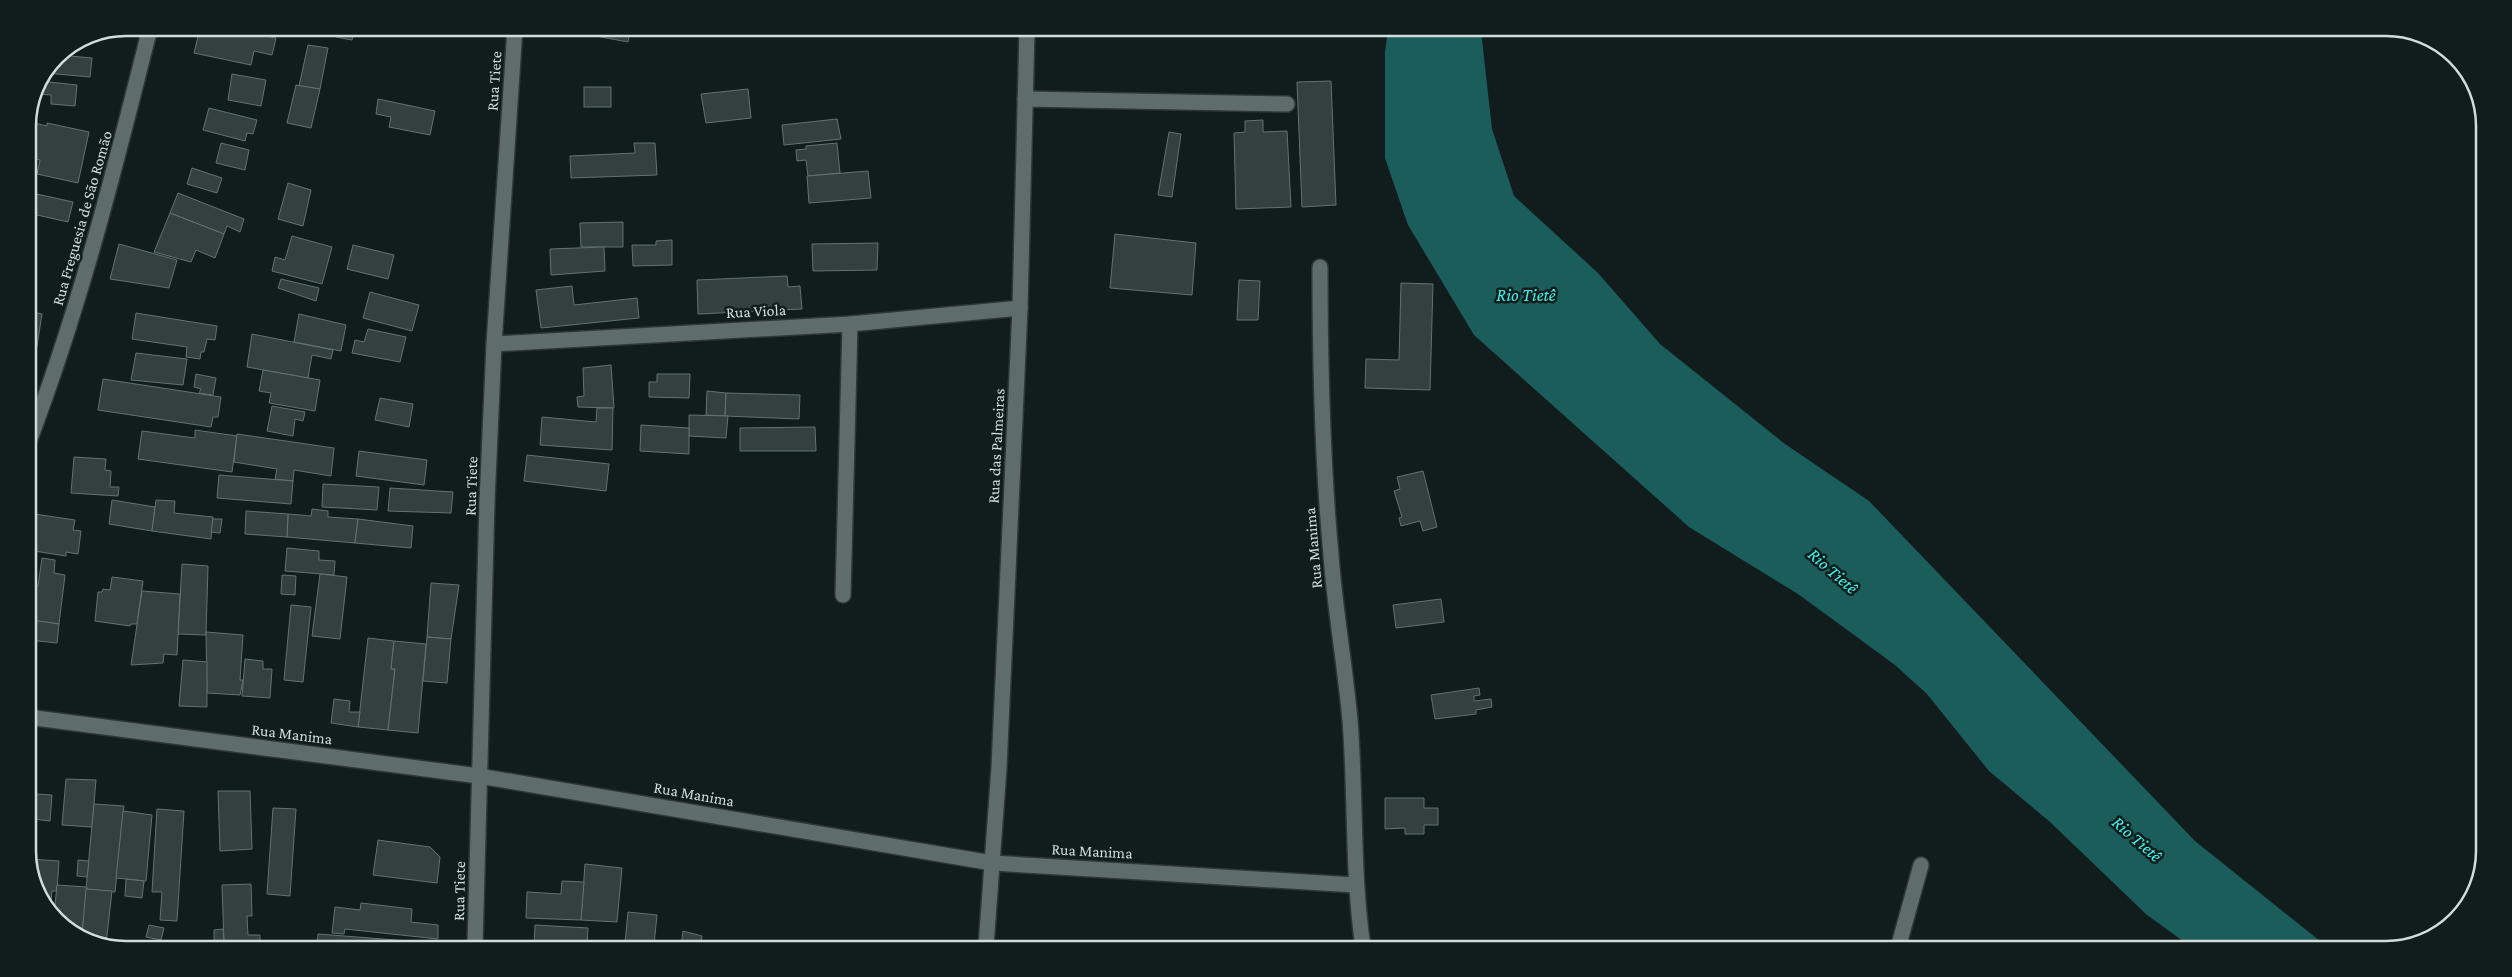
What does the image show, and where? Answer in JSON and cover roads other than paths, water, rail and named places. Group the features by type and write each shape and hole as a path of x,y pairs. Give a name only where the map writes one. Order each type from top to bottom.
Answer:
{"street":[{"name":"Rua Freguesia de São Romão","path":"36,421 78,299 116,167 148,36"},
{"name":"Rua Tiete","path":"475,941 494,344 514,36"},
{"name":"Rua das Palmeiras","path":"986,941 1000,758 1020,308 1027,36"},
{"path":"1025,99 1287,104"},
{"name":"Rua Manima","path":"1320,267 1321,408 1331,554 1350,719 1355,885 1362,941"},
{"name":"Rua Viola","path":"494,344 850,324 1020,308"},
{"path":"843,595 850,324"},
{"name":"Rua Manima","path":"36,718 479,776 992,863 1355,885"},
{"path":"1900,941 1921,865"}],"water":[{"name":"Rio Tietê","path":"1387,36 1482,36 1492,129 1514,196 1598,273 1660,344 1785,444 1869,501 2195,841 2320,941 2183,941 2147,915 2050,822 1989,771 1927,694 1895,665 1798,594 1689,527 1474,335 1408,225 1385,158 1385,52"}]}
